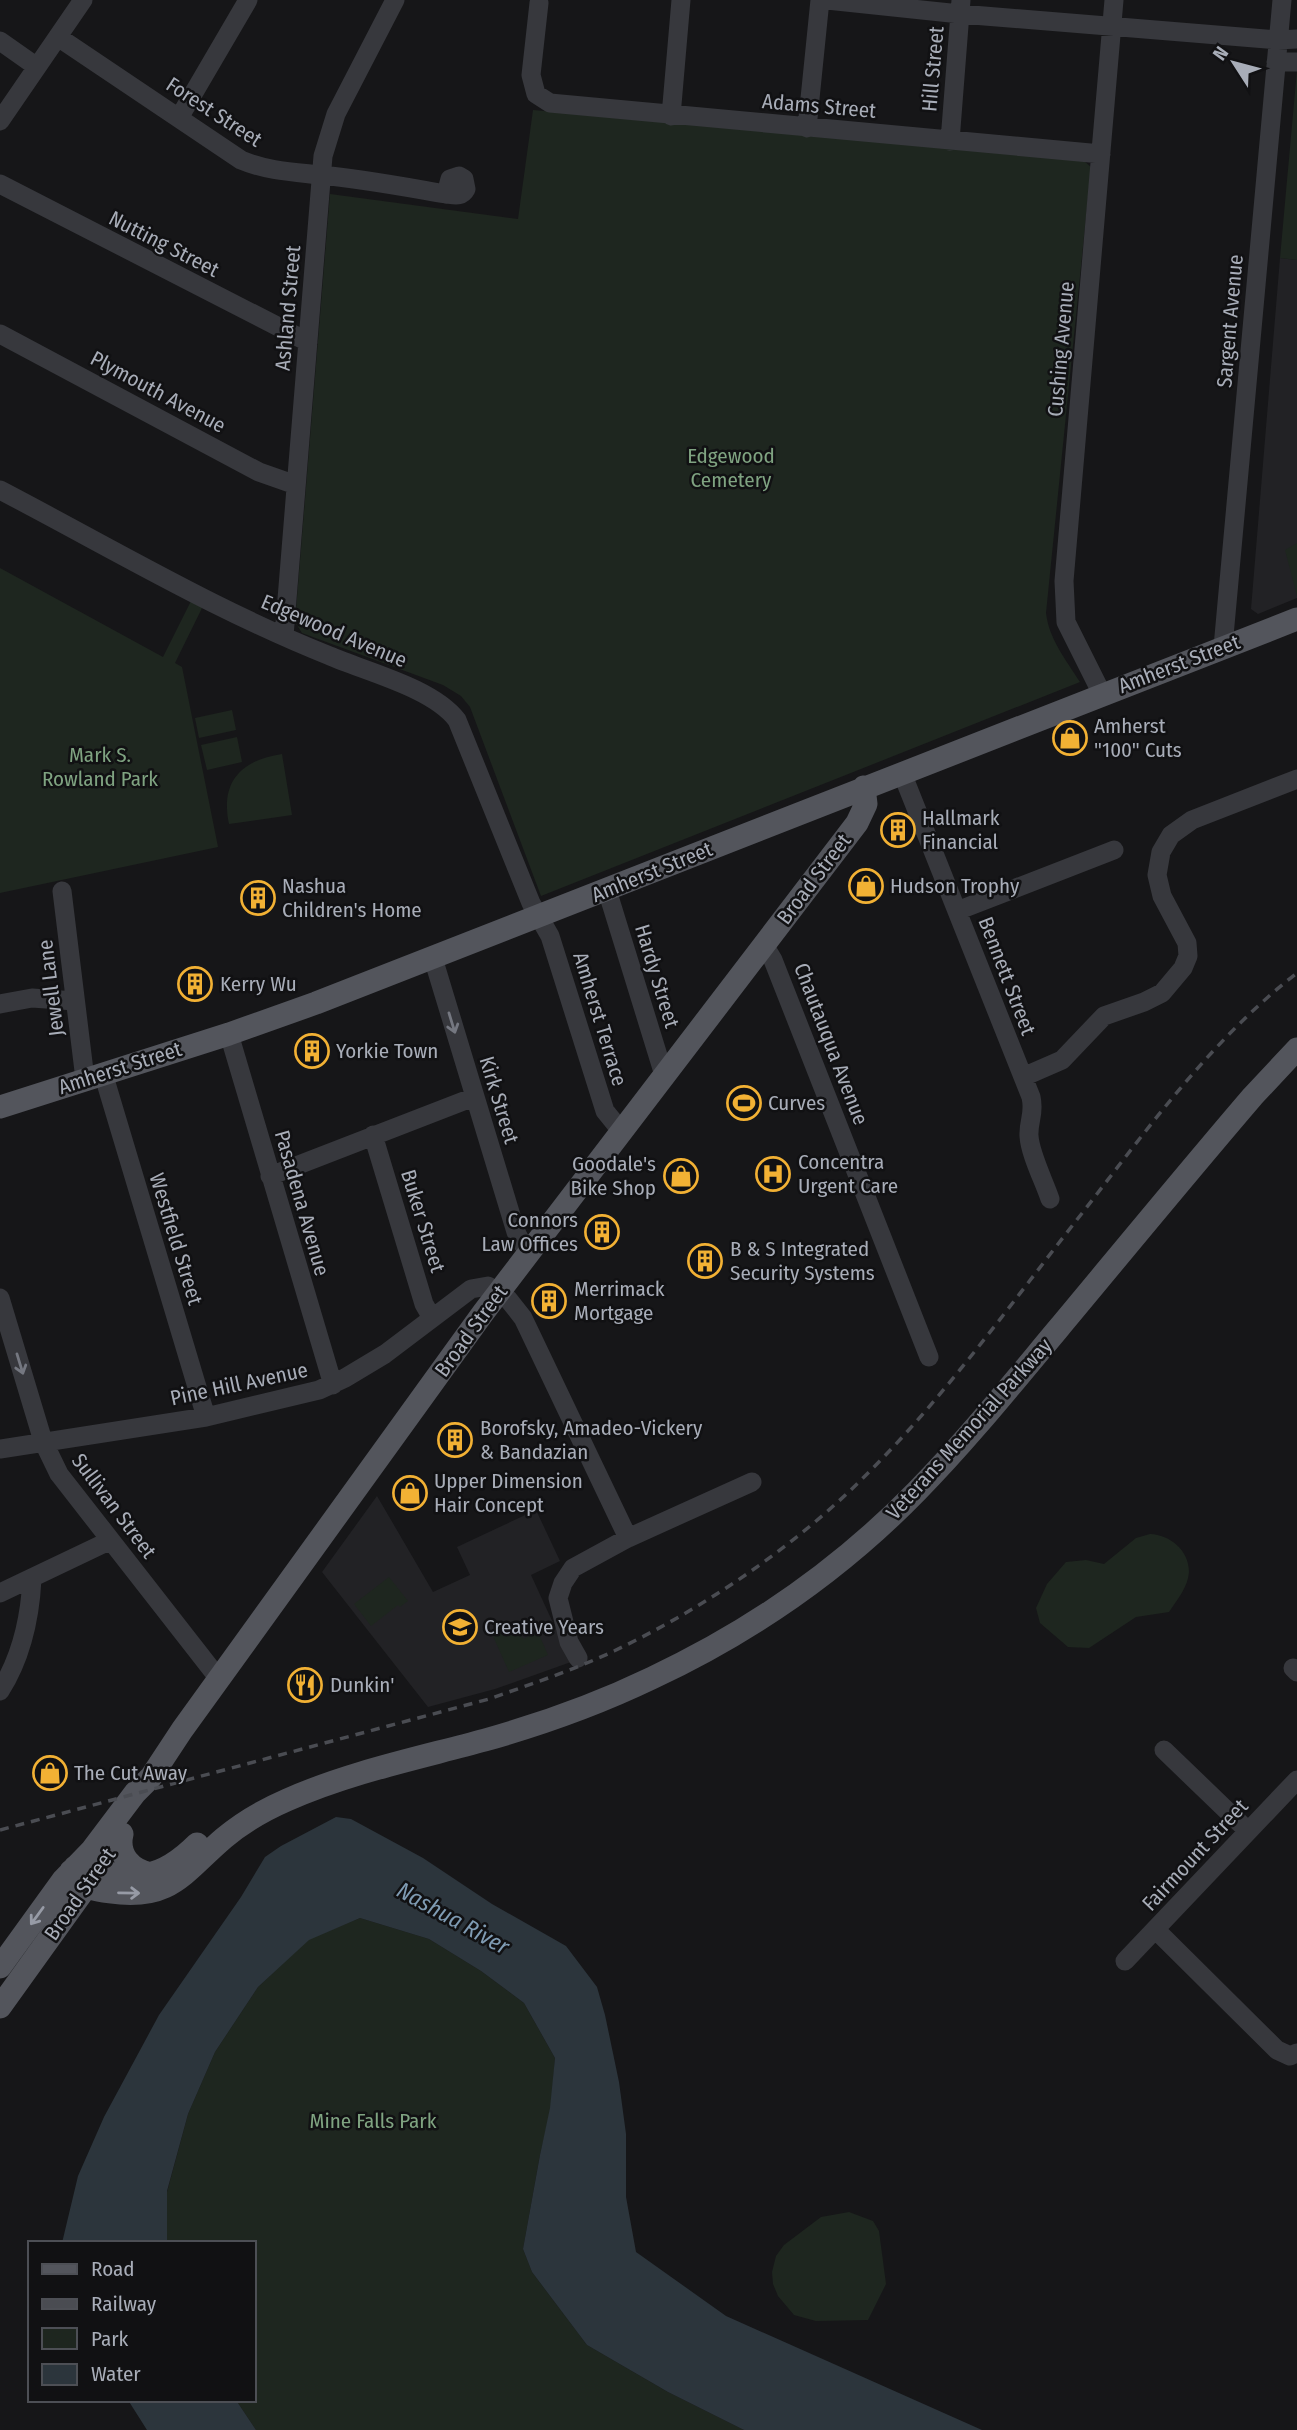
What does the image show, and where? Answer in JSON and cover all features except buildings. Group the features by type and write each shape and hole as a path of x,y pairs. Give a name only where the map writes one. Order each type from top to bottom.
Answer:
{"main road":[{"name":"Amherst Street","path":"0,1107 274,1019 1297,619"},
{"name":"Broad Street","path":"0,2007 82,1874 92,1850 135,1793 151,1777 499,1292 859,820 866,804 864,787"},
{"name":"Veterans Memorial Parkway","path":"82,1874 134,1894 161,1889 183,1877 227,1836 265,1810 310,1790 403,1760 511,1732 580,1709 692,1658 776,1608 831,1568 898,1510 948,1458 1239,1112 1297,1049"},
{"name":"Veterans Memorial Parkway","path":"82,1874 151,1874 177,1862 230,1815 278,1787 325,1771 403,1760"},
{"name":"Broad Street","path":"0,1967 82,1874 122,1834 144,1799 151,1777"},
{"path":"122,1834 124,1857 135,1868 151,1874"}],"street":[{"path":"0,121 83,0"},
{"path":"179,118 248,0"},
{"name":"Ashland Street","path":"284,636 326,141 336,114 395,0"},
{"path":"671,116 681,0"},
{"path":"807,128 820,0"},
{"path":"827,0 961,7 1112,27 1287,39"},
{"name":"Cushing Avenue","path":"1102,694 1070,631 1064,610 1114,0"},
{"name":"Sargent Avenue","path":"1223,647 1276,62 1287,39 1282,0"},
{"name":"Adams Street","path":"539,3 531,75 536,94 543,101 564,106 1101,155"},
{"name":"Hill Street","path":"950,141 961,7"},
{"name":"Forest Street","path":"58,37 241,160 255,166 446,194"},
{"path":"0,41 37,67"},
{"path":"1276,62 1297,62"},
{"name":"Nutting Street","path":"0,184 308,342"},
{"name":"Plymouth Avenue","path":"0,334 259,472 296,485"},
{"name":"Edgewood Avenue","path":"0,490 213,603 284,636 421,692 443,704 457,720 531,903 539,916"},
{"name":"Bennett Street","path":"902,772 1023,1077 1033,1107 1030,1140 1050,1199"},
{"path":"1023,1077 1062,1060 1104,1016 1162,993 1183,968 1188,956 1187,943 1162,896 1157,875 1161,852 1171,835 1192,820 1297,779"},
{"path":"957,911 1114,850"},
{"name":"Hardy Street","path":"607,890 664,1075"},
{"name":"Jewell Lane","path":"62,891 75,1001 94,1076"},
{"name":"Amherst Terrace","path":"539,916 550,936 605,1111 622,1132"},
{"name":"Chautauqua Avenue","path":"764,945 773,960 929,1357"},
{"name":"Kirk Street","path":"433,958 516,1232 530,1251"},
{"path":"0,1004 32,998 75,1001"},
{"name":"Pasadena Avenue","path":"229,1034 333,1384"},
{"name":"Westfield Street","path":"94,1076 206,1417"},
{"path":"270,1175 474,1097"},
{"name":"Buker Street","path":"373,1135 424,1304 432,1318"},
{"name":"Pine Hill Avenue","path":"0,1449 206,1417 307,1394 333,1384 385,1354 475,1287 488,1286 499,1292"},
{"path":"499,1292 513,1304 523,1318 628,1538"},
{"name":"Sullivan Street","path":"0,1298 43,1441 59,1474 219,1679"},
{"path":"578,1658 569,1642 558,1598 563,1583 573,1569 628,1538 752,1482"},
{"path":"0,1593 109,1541"},
{"path":"0,1691 18,1654 30,1607 32,1579"},
{"path":"1164,1750 1248,1831"},
{"name":"Fairmount Street","path":"1125,1961 1297,1780"},
{"path":"1156,1930 1277,2050 1293,2054"}],"shaded area":[{"path":"1280,258 1297,260 1297,598 1258,614 1251,609"},
{"name":"Creative Years","path":"377,1496 433,1592 470,1575 457,1547 536,1510 560,1561 531,1575 571,1662 495,1689 428,1707 322,1572"}],"green space":[{"path":"1297,70 1297,260 1280,258"},
{"name":"Edgewood Cemetery","path":"533,110 1084,161 1091,167 1046,613 1054,640 1080,682 541,896 470,707 461,696 443,685 302,633 295,622 330,194 518,219"},
{"path":"1297,543 1297,596 1285,550"},
{"name":"Mark S. Rowland Park","path":"0,568 163,657 191,601 203,606 175,663 182,667 218,847 0,893"},
{"path":"232,710 236,730 199,738 195,718"},
{"path":"237,737 242,762 207,770 201,745"},
{"path":"282,754 292,815 229,824 228,796 237,776 255,762"},
{"path":"1150,1534 1165,1537 1177,1545 1188,1564 1187,1583 1169,1612 1136,1617 1089,1648 1068,1647 1040,1623 1036,1608 1047,1584 1066,1562 1086,1560 1104,1564 1136,1538"},
{"path":"389,1577 408,1601 400,1607 398,1605 371,1626 354,1604"},
{"path":"517,1626 523,1639 538,1632 548,1655 509,1672 493,1636"},
{"name":"Mine Falls Park","path":"360,1918 429,1939 481,1971 524,2003 555,2058 551,2108 523,2249 532,2272 587,2345 668,2392 744,2430 256,2430 237,2402 256,2402 256,2241 167,2241 167,2192 188,2114 215,2052 258,1987 309,1939"},
{"path":"849,2212 873,2221 879,2231 886,2284 868,2320 816,2321 794,2315 778,2296 773,2284 772,2272 776,2256 784,2245 821,2217"}],"water":[{"name":"Nashua River","path":"336,1817 351,1819 423,1858 492,1904 566,1946 597,1987 605,2015 619,2082 626,2134 626,2197 636,2252 726,2316 982,2430 744,2430 668,2392 587,2345 532,2272 523,2249 550,2108 555,2058 524,2003 481,1971 429,1939 360,1918 309,1940 258,1987 215,2052 188,2114 167,2191 167,2241 62,2241 78,2176 104,2117 159,2015 241,1897 265,1857"},
{"path":"129,2402 237,2402 256,2430 147,2430"}],"railway":[{"path":"0,1830 489,1699 568,1671 614,1651 714,1596 808,1528 894,1446 977,1348 1183,1085 1237,1026 1297,973"}],"place":[{"name":"Amherst \"100\" Cuts","path":"1070,738"},
{"name":"Hallmark Financial","path":"898,830"},
{"name":"Hudson Trophy","path":"866,886"},
{"name":"Nashua Children's Home","path":"258,898"},
{"name":"Kerry Wu","path":"195,984"},
{"name":"Yorkie Town","path":"312,1051"},
{"name":"Curves","path":"744,1103"},
{"name":"Concentra Urgent Care","path":"773,1174"},
{"name":"Goodale's Bike Shop","path":"681,1176"},
{"name":"Connors Law Offices","path":"602,1232"},
{"name":"B & S Integrated Security Systems","path":"705,1261"},
{"name":"Merrimack Mortgage","path":"549,1301"},
{"name":"Borofsky, Amadeo-Vickery & Bandazian","path":"455,1440"},
{"name":"Upper Dimension Hair Concept","path":"410,1493"},
{"name":"Creative Years","path":"460,1627"},
{"name":"Dunkin'","path":"305,1685"},
{"name":"The Cut Away","path":"50,1773"}]}
